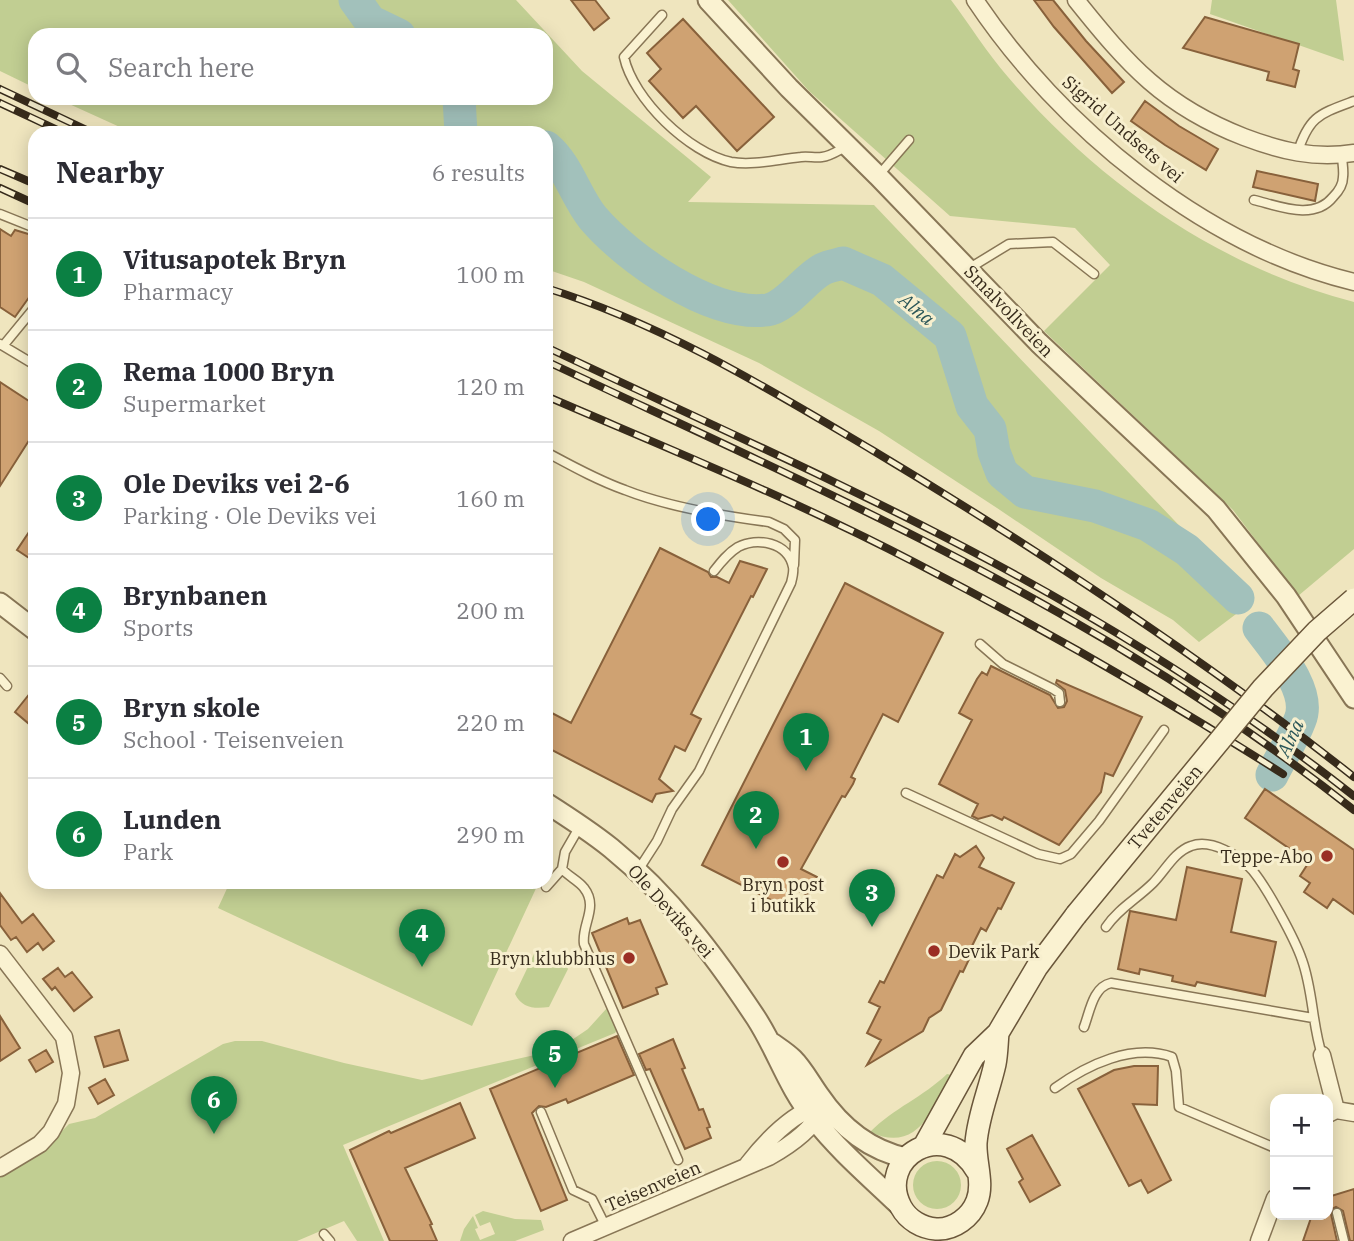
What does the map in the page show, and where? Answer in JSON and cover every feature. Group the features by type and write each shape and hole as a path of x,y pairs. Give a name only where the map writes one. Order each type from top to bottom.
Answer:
{"main road":[{"name":"Tvetenveien","path":"906,1158 924,1146 974,1056 998,1032 1037,967 1076,915 1263,688 1317,631 1354,599"},
{"name":"Tvetenveien","path":"958,1241 965,1219 977,1202 980,1192 976,1142 995,1064 998,1032"},
{"path":"924,1146 937,1144 961,1151 971,1160 977,1171"},
{"path":"906,1158 895,1181 896,1194 914,1241"},
{"path":"905,1212 923,1226 937,1229 952,1226 965,1219"}],"street":[{"name":"Smalvollveien","path":"708,0 1039,343 1216,509 1306,625 1354,698"},
{"name":"Sigrid Undsets vei","path":"975,0 1035,78 1104,143 1170,197 1254,244 1311,269 1354,282"},
{"path":"1076,0 1119,53 1152,86 1193,114 1217,127 1297,154 1348,154"},
{"path":"0,603 28,625"},
{"name":"Ole Deviks vei","path":"553,808 580,825 638,872 683,919 706,947 771,1042 786,1080 815,1111 864,1173 905,1212"},
{"path":"0,954 64,1037 72,1073 66,1104 51,1132 40,1144 0,1168"},
{"path":"1322,1055 1329,1094"},
{"name":"Ole Deviks vei","path":"815,1111 846,1127 863,1141 906,1158"},
{"name":"Teisenveien","path":"572,1241 599,1233 780,1151 815,1111"},
{"path":"1333,1112 1354,1113"},
{"path":"1259,1241 1270,1211"}],"lane":[{"path":"662,15 624,57 626,69 657,114 682,135 718,157 745,163 806,156 821,157 847,146"},
{"path":"1297,154 1304,131 1313,121 1325,112 1354,101"},
{"path":"878,176 909,140"},
{"path":"1254,200 1296,211 1313,210 1328,204 1338,191 1348,154"},
{"path":"0,214 28,225"},
{"path":"968,269 1009,244 1053,242 1094,274"},
{"path":"28,315 2,345 28,361"},
{"path":"553,456 596,479 628,492 660,501 769,522 784,528 795,540 791,583 699,771 672,809 638,872"},
{"path":"714,571 728,554 739,546 755,541 779,547 787,553 793,568"},
{"path":"979,644 1012,670 1059,693 1060,702"},
{"path":"0,678 7,686"},
{"path":"906,793 1038,854 1060,859 1070,854 1099,821 1164,730"},
{"path":"553,879 562,869 562,859 580,825"},
{"path":"1107,927 1124,905 1152,883 1182,850 1201,844 1217,847 1252,870 1302,960 1322,1055"},
{"path":"562,869 584,888 590,900 590,914 582,934 584,944 678,1160"},
{"path":"1084,1027 1097,991 1102,985 1111,983 1313,1018"},
{"path":"1055,1088 1090,1065 1105,1059 1160,1053 1172,1057 1179,1107 1270,1146"},
{"path":"541,1112 573,1190 592,1199 599,1233"},
{"path":"1337,1213 1344,1241"}],"green space":[{"path":"0,0 516,0 542,28 28,28 28,85 0,71"},
{"path":"728,0 951,0 1000,68 1043,116 1122,186 1164,216 1255,267 1304,287 1354,302 1354,549 1298,596 1233,510 1044,331 1110,265 1075,228 950,216 809,91"},
{"path":"1212,0 1336,0 1344,61 1210,14"},
{"path":"553,40 582,71 711,177 688,202 874,205 1252,602 1199,642 1173,620 1101,578 879,431 759,363 584,282 553,271 553,126 118,126 71,105 553,105"},
{"path":"227,889 536,889 472,1026 218,908"},
{"path":"545,951 562,959 568,969 549,1007 538,1008 521,1002 515,994 535,952"},
{"path":"607,1008 617,1030 615,1033 343,1145 384,1241 357,1241 344,1221 297,1241 0,1241 0,1177 49,1144 69,1124 95,1118 223,1044 262,1041 422,1080 557,1050 588,1029"},
{"path":"947,1074 952,1075 938,1101 912,1133 887,1137 870,1132 889,1116"},
{"path":"937,1161 954,1168 961,1185 954,1202 937,1209 920,1202 913,1185 920,1168"},
{"path":"483,1211 515,1219 541,1220 544,1230 515,1241 460,1241 473,1216 480,1240 495,1234 490,1222 480,1226 475,1215"}],"building":[{"path":"571,0 595,0 609,18 594,30"},
{"path":"1034,0 1053,0 1124,82 1112,93"},
{"path":"1205,17 1299,44 1293,69 1299,71 1295,87 1267,80 1269,72 1183,48"},
{"path":"683,19 774,117 737,151 696,106 683,118 649,81 661,69 647,53"},
{"path":"1145,101 1179,126 1218,149 1206,170 1131,121"},
{"path":"1257,171 1318,184 1315,201 1253,187"},
{"path":"0,229 11,236 15,230 28,234 28,299 15,317 0,307"},
{"path":"0,382 28,400 28,442 0,486"},
{"path":"28,534 28,557 17,550"},
{"path":"660,548 708,572 711,577 729,583 740,561 767,569 691,714 701,719 685,751 675,746 659,779 673,791 656,794 652,802 553,751 553,714 571,723"},
{"path":"845,583 943,633 898,722 883,714 851,777 855,779 853,784 845,797 842,796 801,869 817,877 808,895 792,888 783,906 702,865"},
{"path":"991,666 1050,695 1058,708 1064,707 1067,701 1065,690 1056,683 1057,680 1142,717 1113,776 1105,773 1101,792 1059,845 1004,817 1002,820 992,815 978,819 972,816 978,804 939,784 972,720 959,713 977,679 982,672 987,675"},
{"path":"28,696 28,723 15,712"},
{"name":"Teppe-Abo","path":"1265,789 1354,850 1354,914 1333,899 1327,908 1304,892 1310,883 1300,876 1309,862 1245,818"},
{"name":"Devik Park","path":"976,846 984,858 979,867 1014,883 986,931 981,928 968,954 971,955 963,972 960,971 941,1010 929,1018 923,1031 867,1065 881,1040 867,1033 880,1007 869,1002 880,981 884,983 937,875 943,878 955,854 960,857"},
{"path":"1187,867 1242,879 1231,932 1276,942 1265,996 1197,982 1195,986 1172,981 1173,976 1140,969 1139,974 1118,969 1130,911 1176,920"},
{"path":"0,893 22,923 33,914 54,941 43,950 38,943 27,952 16,937 11,940 0,925"},
{"name":"Bryn klubbhus","path":"627,918 629,924 640,920 667,984 656,988 658,994 623,1008 592,933"},
{"path":"58,968 65,977 72,972 92,997 74,1011 55,987 52,990 43,979"},
{"path":"0,1016 20,1048 0,1061"},
{"path":"119,1030 128,1060 104,1067 95,1037"},
{"path":"617,1036 634,1075 568,1103 566,1099 546,1107 539,1106 532,1113 567,1200 541,1211 490,1089"},
{"path":"673,1039 699,1110 703,1109 710,1127 707,1128 711,1138 685,1149 650,1069 646,1070 639,1054"},
{"path":"46,1050 53,1062 36,1072 29,1060"},
{"path":"1134,1066 1158,1066 1157,1105 1133,1104 1171,1180 1148,1193 1141,1180 1129,1186 1078,1089 1114,1070"},
{"path":"105,1079 114,1095 98,1104 89,1088"},
{"path":"460,1103 475,1138 405,1168 432,1224 430,1225 437,1241 390,1241 350,1150 389,1131 391,1133"},
{"path":"1032,1135 1060,1185 1030,1202 1019,1182 1023,1179 1007,1149"},
{"path":"1354,1189 1354,1241 1350,1241 1343,1211 1336,1207 1333,1208 1333,1195"},
{"path":"1310,1220 1332,1220 1337,1241 1303,1241"}],"waterway":[{"name":"Alna","path":"355,0 370,21 384,28"},
{"name":"Alna","path":"459,105 461,126"},
{"name":"Alna","path":"553,153 593,218 608,234 649,267 697,295 745,310 767,310 782,304 816,273 843,263 882,280 950,336 972,406 990,429 994,452 1002,473 1025,492 1095,506 1148,525 1187,550 1238,598"},
{"name":"Alna","path":"1259,628 1283,660 1301,697 1300,720 1272,775"}],"railway":[{"path":"0,89 28,102"},
{"path":"0,103 49,126"},
{"path":"34,105 78,126"},
{"path":"0,169 28,181"},
{"path":"0,188 28,201"},
{"path":"553,290 632,320 714,359 872,450 996,526 1118,606 1238,689 1354,777"},
{"path":"553,350 884,506 1041,589 1179,672 1268,732 1354,796"},
{"path":"553,364 869,513 1059,613 1210,706 1354,810"},
{"path":"553,399 778,496 914,562 1101,664 1283,774"}],"place":[{"name":"Vitusapotek Bryn","path":"806,771"},
{"name":"Rema 1000 Bryn","path":"756,849"},
{"name":"Teppe-Abo","path":"1327,856"},
{"name":"Bryn post i butikk","path":"783,862"},
{"name":"Ole Deviks vei 2-6","path":"872,927"},
{"name":"Devik Park","path":"934,951"},
{"name":"Bryn klubbhus","path":"629,958"},
{"name":"Brynbanen","path":"422,967"},
{"name":"Bryn skole","path":"555,1088"},
{"name":"Lunden","path":"214,1134"}]}
